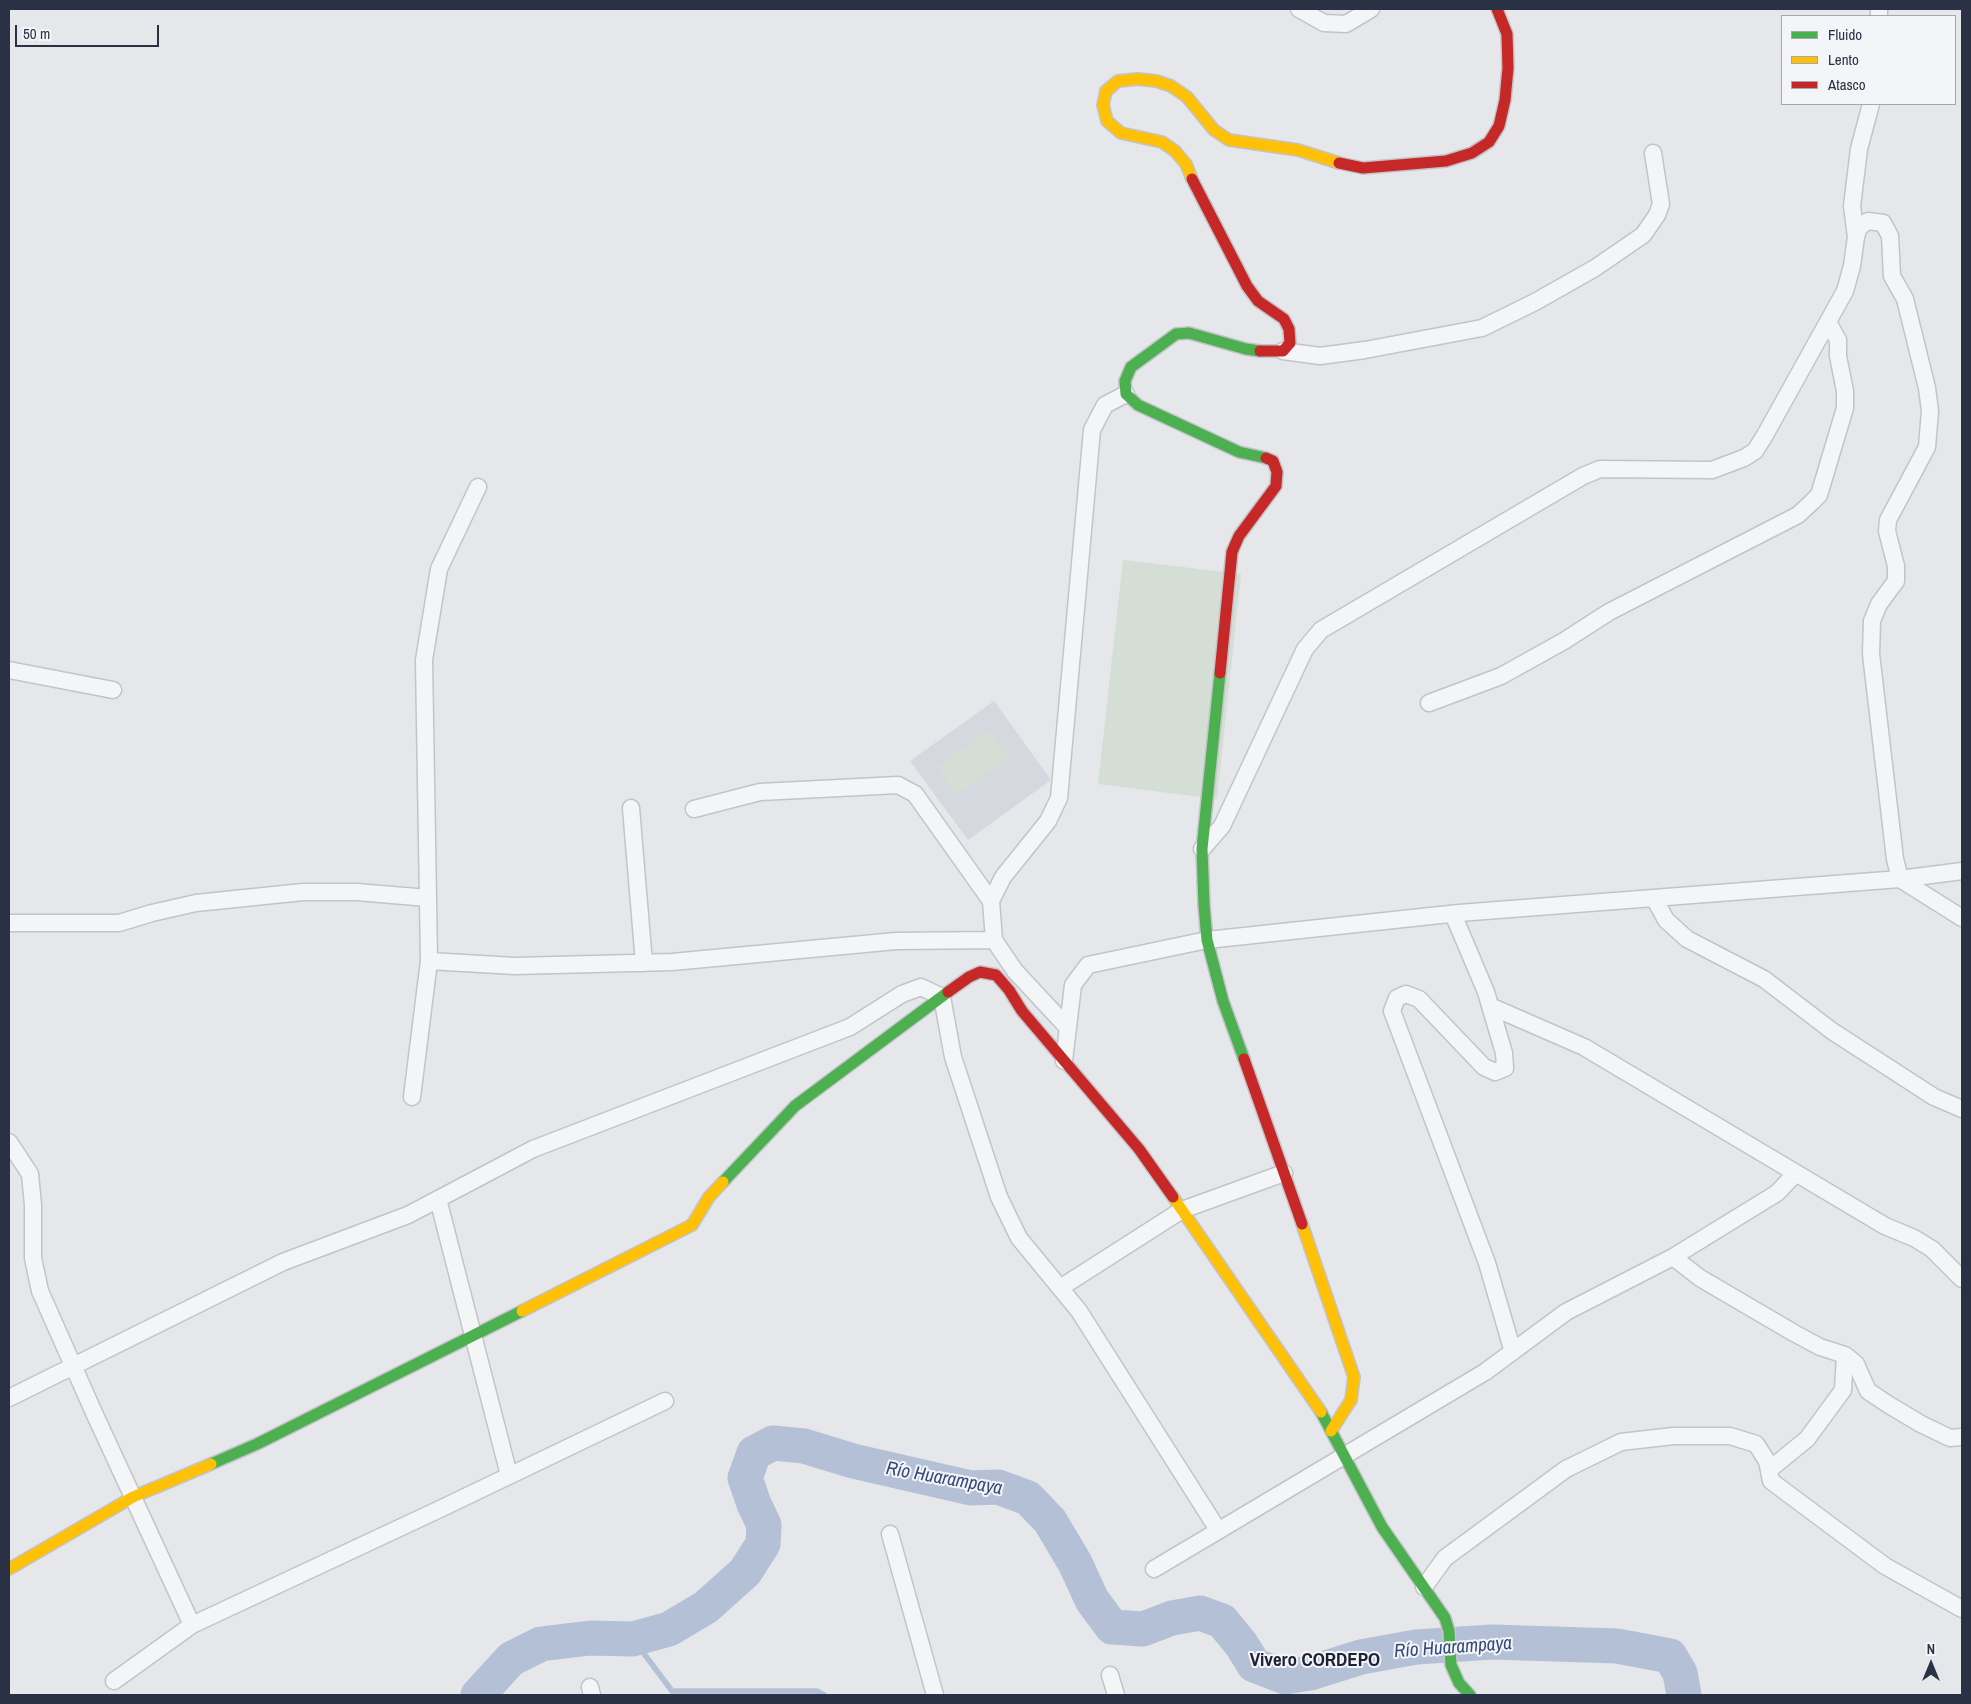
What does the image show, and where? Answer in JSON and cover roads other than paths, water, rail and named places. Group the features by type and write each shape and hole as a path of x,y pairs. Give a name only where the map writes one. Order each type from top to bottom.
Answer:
{"street":[{"path":"1299,9 1324,22 1346,24 1371,9"},
{"path":"1283,351 1290,343 1289,329 1284,319 1258,301 1247,286 1194,184 1186,164 1175,151 1162,142 1121,133 1107,121 1103,106 1106,91 1118,81 1138,79 1156,81 1171,86 1187,98 1214,130 1229,140 1298,150 1328,161 1363,168 1446,161 1472,153 1489,142 1499,126 1505,100 1508,68 1507,34 1497,9"},
{"path":"1856,238 1852,206 1859,149 1871,105"},
{"path":"1331,1431 1351,1400 1354,1377 1284,1173 1222,1001 1207,940 1202,849 1227,586 1232,552 1238,536 1276,486 1277,472 1273,461 1261,456 1239,452 1138,405 1126,394 1125,381 1131,367 1176,334 1189,333 1246,349 1320,356 1365,350 1482,328 1535,302 1595,268 1643,235 1657,216 1661,204 1653,153"},
{"path":"1202,849 1222,826 1305,649 1321,630 1583,476 1600,469 1712,470 1744,458 1755,451 1844,291 1852,266 1859,227 1868,221 1883,223 1890,236 1892,276 1905,299 1927,388 1930,411 1927,447 1888,520 1887,531 1896,566 1896,580 1879,604 1872,621 1870,654 1895,859 1900,879 1962,918"},
{"path":"1429,703 1501,676 1564,641 1609,612 1798,515 1812,502 1819,495 1844,408 1845,391 1838,356 1838,340 1828,322"},
{"path":"1068,1028 1015,971 994,940 991,901 1003,877 1048,821 1059,798 1092,430 1105,404 1126,394"},
{"path":"412,1097 429,961 424,660 439,569 478,487"},
{"path":"9,670 113,690"},
{"path":"694,810 760,792 898,785 915,794 991,901"},
{"path":"631,808 644,963"},
{"path":"1064,1061 1073,985 1088,965 1207,940 1453,914 1900,879 1962,871"},
{"path":"9,923 119,923 196,903 303,892 357,892 428,898"},
{"path":"1654,898 1666,920 1687,939 1764,979 1840,1036 1934,1097 1962,1109"},
{"path":"1453,914 1490,1006 1504,1053 1505,1068 1495,1072 1484,1067 1419,998 1406,994 1397,998 1392,1011 1487,1262 1513,1352"},
{"path":"429,961 515,966 672,962 896,942 994,940"},
{"path":"9,1569 133,1497 256,1444 692,1225 709,1196 795,1106 969,977 980,972 996,975 1009,990 1022,1011 1139,1149 1316,1403 1382,1528 1445,1618 1449,1631 1451,1665 1459,1683 1470,1695"},
{"path":"9,1398 283,1262 408,1215 533,1149 850,1027 902,994 921,987 942,997"},
{"path":"942,997 953,1058 1000,1196 1019,1238 1079,1311 1218,1530"},
{"path":"1490,1006 1584,1047 1885,1226 1914,1238 1932,1249 1962,1279"},
{"path":"9,1142 30,1174 33,1205 33,1258 40,1291 192,1625"},
{"path":"1060,1288 1182,1210 1284,1173"},
{"path":"1154,1569 1485,1372 1566,1312 1674,1257 1776,1193 1796,1173"},
{"path":"438,1199 509,1476"},
{"path":"1674,1257 1700,1278 1794,1333 1820,1347 1845,1355 1856,1364 1868,1391 1921,1424 1950,1438 1962,1437"},
{"path":"1769,1470 1807,1438 1843,1390 1845,1355"},
{"path":"114,1682 192,1625 665,1401"},
{"path":"1424,1587 1445,1558 1566,1469 1622,1442 1672,1436 1730,1436 1756,1444 1766,1461 1771,1481 1885,1566 1962,1609"},
{"path":"890,1534 935,1695"},
{"path":"1110,1675 1116,1695"}],"waterway":[{"name":"Río Huarampaya","path":"478,1695 511,1659 541,1644 590,1638 633,1639 669,1629 706,1607 745,1572 763,1544 764,1525 745,1478 754,1453 773,1443 804,1446 853,1461 971,1488 998,1487 1028,1498 1050,1521 1075,1563 1092,1600 1112,1627 1143,1629 1172,1618 1200,1613 1222,1621 1241,1644 1254,1665 1285,1677 1310,1673 1361,1657 1416,1647 1492,1642 1617,1646 1670,1656 1680,1673 1684,1695"},
{"path":"633,1639 672,1691 817,1691 824,1695"}],"district":[{"name":"Vivero CORDEPO","path":"1315,1661"}]}
